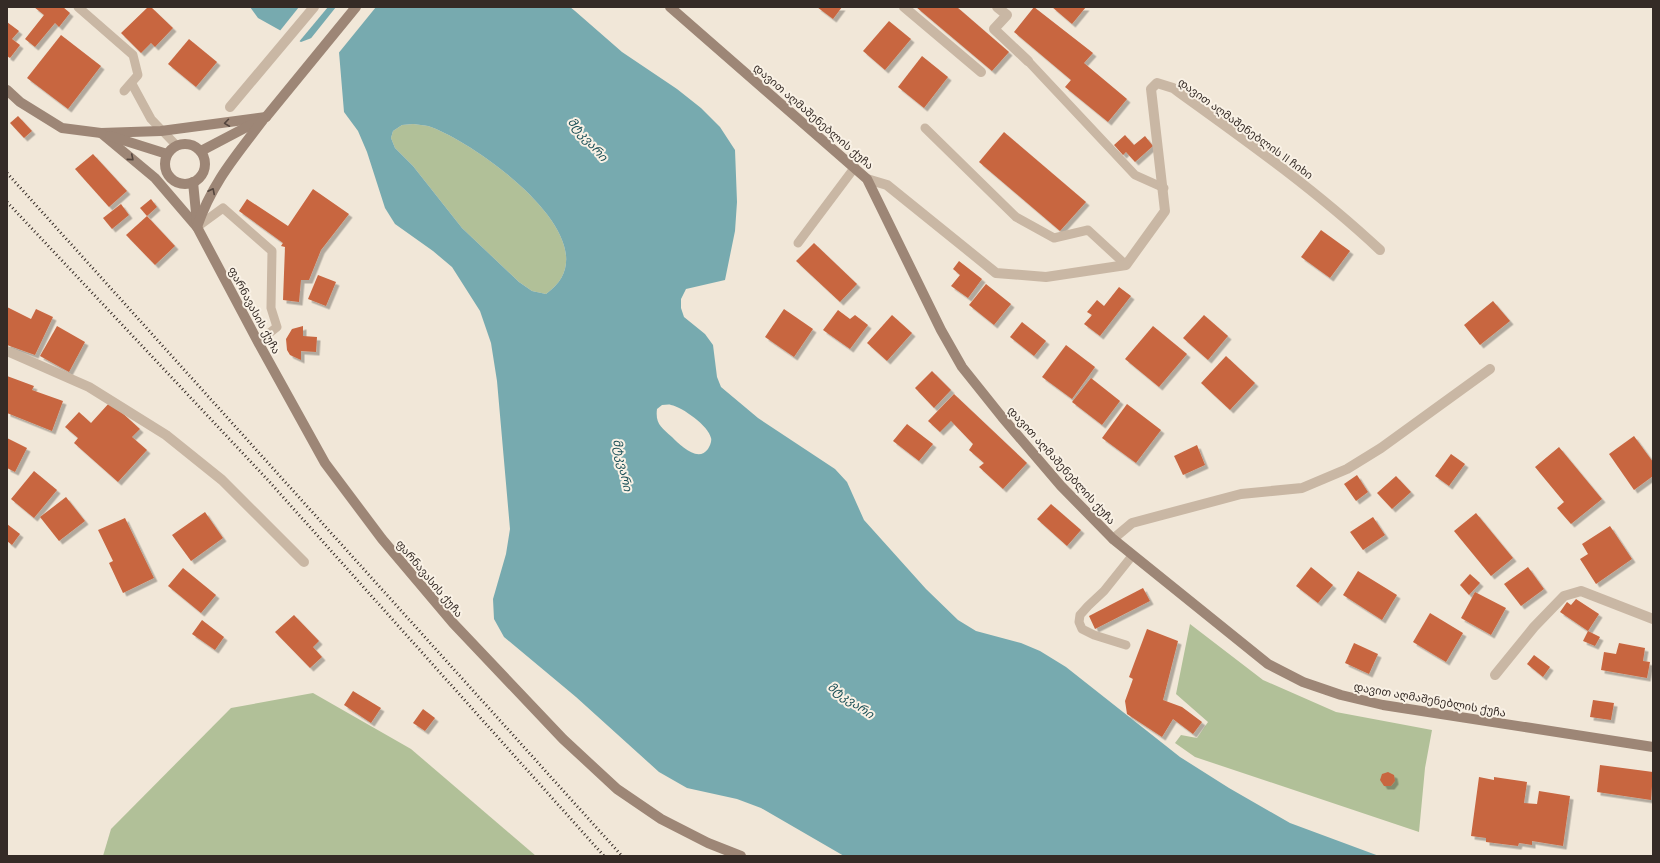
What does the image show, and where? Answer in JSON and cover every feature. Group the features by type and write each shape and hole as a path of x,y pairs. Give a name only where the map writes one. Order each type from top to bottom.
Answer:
{"main road":[{"path":"197,227 204,206 213,187 266,117 356,7"},
{"name":"დავით აღმაშენებლის ქუჩა","path":"670,7 855,166 867,179 941,330 962,367 1002,417 1042,463 1113,539 1268,664 1303,682 1341,695 1383,705 1653,747"},
{"path":"7,90 20,102 62,128 101,134 167,154"},
{"path":"101,134 161,131 266,117"},
{"path":"201,151 266,117"},
{"path":"101,134 155,178 197,227"},
{"path":"190,144 201,151 204,157 204,169 198,179 193,182 181,184 170,178 165,166 167,154 177,146 190,144"},
{"path":"193,182 197,227"},
{"name":"ფარნავასის ქუჩა","path":"197,227 258,342 325,463 382,539 452,623 563,739 616,789 661,819 708,843 741,856"}],"street":[{"path":"230,107 314,7"},
{"path":"904,7 981,72"},
{"path":"997,7 1007,15 994,29 1028,61"},
{"name":"დავით აღმაშენებლის II ჩიხი","path":"1126,265 1165,211 1164,188 1151,89 1157,83 1173,88 1276,163 1340,213 1380,250"},
{"path":"867,179 887,185 996,273 1046,277 1126,265"},
{"path":"7,351 89,386 166,435 222,480 304,562"},
{"path":"1113,539 1132,523 1241,494 1302,488 1347,469 1381,448 1490,369"},
{"path":"1495,675 1534,627 1564,596 1581,591 1653,619"}],"lane":[{"path":"78,7 132,55 138,75 132,84 124,91"},
{"path":"1028,61 1135,174 1164,188"},
{"path":"132,84 151,119 177,146"},
{"path":"925,128 1016,218 1054,238 1088,230 1126,265"},
{"path":"798,243 855,166"},
{"path":"197,227 223,208 272,251 271,308 277,327 258,342"},
{"path":"1126,645 1094,635 1082,628 1079,622 1080,615 1135,558"}],"green space":[{"path":"413,124 428,126 449,135 476,151 505,172 532,196 553,222 565,248 564,273 546,294 532,291 519,282 462,228 413,166 395,148 391,138 393,131 402,125"},
{"path":"1190,624 1263,680 1336,712 1432,730 1425,768 1419,832 1195,757 1175,743 1181,735 1197,738 1208,722 1176,694"},
{"path":"313,693 411,749 536,856 103,856 111,829 231,708"}],"water":[{"name":"მტკვარი","path":"250,7 570,7 622,52 677,89 701,108 720,127 735,150 737,202 735,231 725,280 686,289 681,299 681,308 684,317 705,334 713,345 717,377 721,387 758,418 835,469 847,482 864,520 926,589 958,620 976,631 1021,643 1040,651 1066,667 1180,757 1229,788 1290,823 1379,856 844,856 761,808 737,799 687,788 659,772 576,697 504,637 494,619 493,599 506,554 510,529 497,381 491,343 480,311 452,267 433,251 395,224 385,208 367,152 358,131 344,112 339,52 317,36 301,42 258,18","holes":["413,124 428,126 449,135 476,151 505,172 532,196 553,222 565,248 564,273 546,294 532,291 519,282 462,228 413,166 395,148 391,138 393,131 402,125","662,405 676,406 682,409 705,428 711,438 711,444 704,453 699,454 689,451 665,431 658,422 657,418 657,409"]}],"pier":[{"path":"299,7 328,7 298,43 279,32"},
{"path":"336,7 376,7 337,55 317,38 308,42"}],"building":[{"path":"34,7 63,7 70,13 59,27 55,23 35,47 25,39 44,15"},
{"path":"148,7 151,7 173,28 155,47 151,43 141,53 121,33"},
{"path":"817,7 842,7 833,19"},
{"path":"916,7 957,7 1009,52 992,71"},
{"path":"1034,7 1093,53 1084,63 1127,99 1108,122 1065,87 1071,80 1014,32"},
{"path":"1052,7 1086,7 1072,24"},
{"path":"889,21 911,39 885,70 863,51"},
{"path":"7,22 19,31 12,39 20,45 10,58 7,56"},
{"path":"61,35 101,66 68,109 27,78"},
{"path":"189,39 217,62 196,87 168,64"},
{"path":"922,56 948,77 924,108 898,87"},
{"path":"18,116 32,131 24,138 10,123"},
{"path":"1004,132 1086,202 1060,231 979,162"},
{"path":"1125,135 1134,145 1145,136 1153,146 1135,162 1126,152 1123,155 1114,145"},
{"path":"93,154 127,191 109,207 75,169"},
{"path":"313,189 349,214 321,250 309,280 301,280 299,302 283,300 285,247 281,246 283,243 239,211 247,199 288,226"},
{"path":"151,199 157,207 147,216 140,208"},
{"path":"121,204 129,215 112,229 103,218"},
{"path":"147,216 175,246 155,265 126,235"},
{"path":"1321,230 1350,251 1330,278 1301,257"},
{"path":"814,243 857,284 840,302 796,261"},
{"path":"959,261 982,279 968,298 951,286 960,275 953,269"},
{"path":"318,275 336,282 326,306 308,299"},
{"path":"986,284 1011,304 994,325 969,305"},
{"path":"1119,287 1131,296 1100,336 1084,324 1092,315 1087,312 1097,300 1104,306"},
{"path":"1493,301 1510,321 1480,345 1464,325"},
{"path":"7,307 31,319 36,309 53,317 35,355 7,345"},
{"path":"784,309 813,329 794,357 765,337"},
{"path":"838,310 850,319 855,315 868,325 850,349 823,330"},
{"path":"892,315 912,333 887,361 867,343"},
{"path":"1204,315 1228,336 1208,360 1183,338"},
{"path":"1022,322 1046,341 1034,356 1010,337"},
{"path":"57,326 85,342 69,372 40,356"},
{"path":"303,326 303,336 317,337 316,352 301,351 301,360 290,355 287,350 286,339 292,329"},
{"path":"1153,326 1187,354 1159,387 1125,359"},
{"path":"1066,345 1095,367 1072,399 1042,377"},
{"path":"1226,356 1255,383 1230,410 1201,383"},
{"path":"932,371 951,390 934,408 915,388"},
{"path":"7,376 34,386 32,390 63,401 52,431 7,413"},
{"path":"1091,378 1120,401 1102,425 1072,402"},
{"path":"954,394 1027,463 1003,489 979,467 984,463 969,450 973,444 951,421 940,432 928,421"},
{"path":"110,402 140,429 132,437 147,450 118,482 74,443 78,438 65,427 79,412 91,423"},
{"path":"1127,404 1161,430 1136,463 1102,438"},
{"path":"907,424 933,444 919,461 893,441"},
{"path":"1634,436 1653,462 1653,476 1634,490 1609,454"},
{"path":"7,438 27,448 15,472 7,468"},
{"path":"1197,445 1205,465 1183,475 1174,456"},
{"path":"1559,447 1602,499 1571,524 1557,508 1564,502 1535,467"},
{"path":"1451,454 1465,464 1449,486 1435,476"},
{"path":"34,471 57,490 34,518 11,499"},
{"path":"1357,475 1368,492 1356,501 1344,484"},
{"path":"1396,476 1411,492 1392,509 1377,493"},
{"path":"66,497 85,521 59,541 40,517"},
{"path":"1051,504 1081,530 1067,546 1037,519"},
{"path":"205,512 223,538 191,561 172,535"},
{"path":"1476,513 1513,558 1491,576 1454,531"},
{"path":"1373,517 1385,535 1363,550 1350,532"},
{"path":"125,518 154,578 123,593 109,563 113,561 98,530"},
{"path":"7,524 20,534 12,545 7,541"},
{"path":"1610,526 1632,559 1596,584 1580,559 1588,554 1582,544"},
{"path":"1311,567 1333,585 1318,603 1296,586"},
{"path":"1528,567 1544,589 1521,606 1504,584"},
{"path":"183,568 216,595 201,613 168,586"},
{"path":"1358,571 1397,595 1382,620 1343,595"},
{"path":"1470,574 1480,583 1469,595 1460,585"},
{"path":"1143,588 1150,601 1095,629 1089,616"},
{"path":"1475,592 1506,608 1491,635 1461,618"},
{"path":"1576,599 1599,614 1588,631 1560,612 1567,602 1571,605"},
{"path":"1430,613 1463,633 1446,662 1413,642"},
{"path":"294,615 319,641 313,647 322,657 310,668 275,632"},
{"path":"202,620 224,637 215,650 192,634"},
{"path":"1147,629 1178,641 1163,700 1182,707 1202,722 1193,734 1173,719 1162,737 1127,714 1125,701 1133,679 1129,677"},
{"path":"1588,631 1600,637 1595,646 1583,641"},
{"path":"1354,643 1378,654 1369,674 1345,663"},
{"path":"1619,643 1645,648 1643,661 1650,662 1647,678 1601,670 1604,652 1616,654"},
{"path":"1534,655 1550,667 1543,677 1527,664"},
{"path":"353,691 381,708 371,723 344,705"},
{"path":"1593,700 1614,703 1611,720 1590,717"},
{"path":"423,709 435,718 425,731 413,723"},
{"path":"1600,765 1653,772 1651,800 1597,792"},
{"path":"1388,772 1394,775 1395,781 1391,786 1384,786 1380,780 1382,774"},
{"path":"1479,777 1494,780 1494,777 1527,782 1524,803 1537,804 1539,791 1570,796 1563,846 1532,841 1532,845 1519,843 1518,846 1486,842 1486,838 1471,836"}],"railway":[{"path":"7,173 622,856"},
{"path":"7,202 266,478 604,856"}]}
